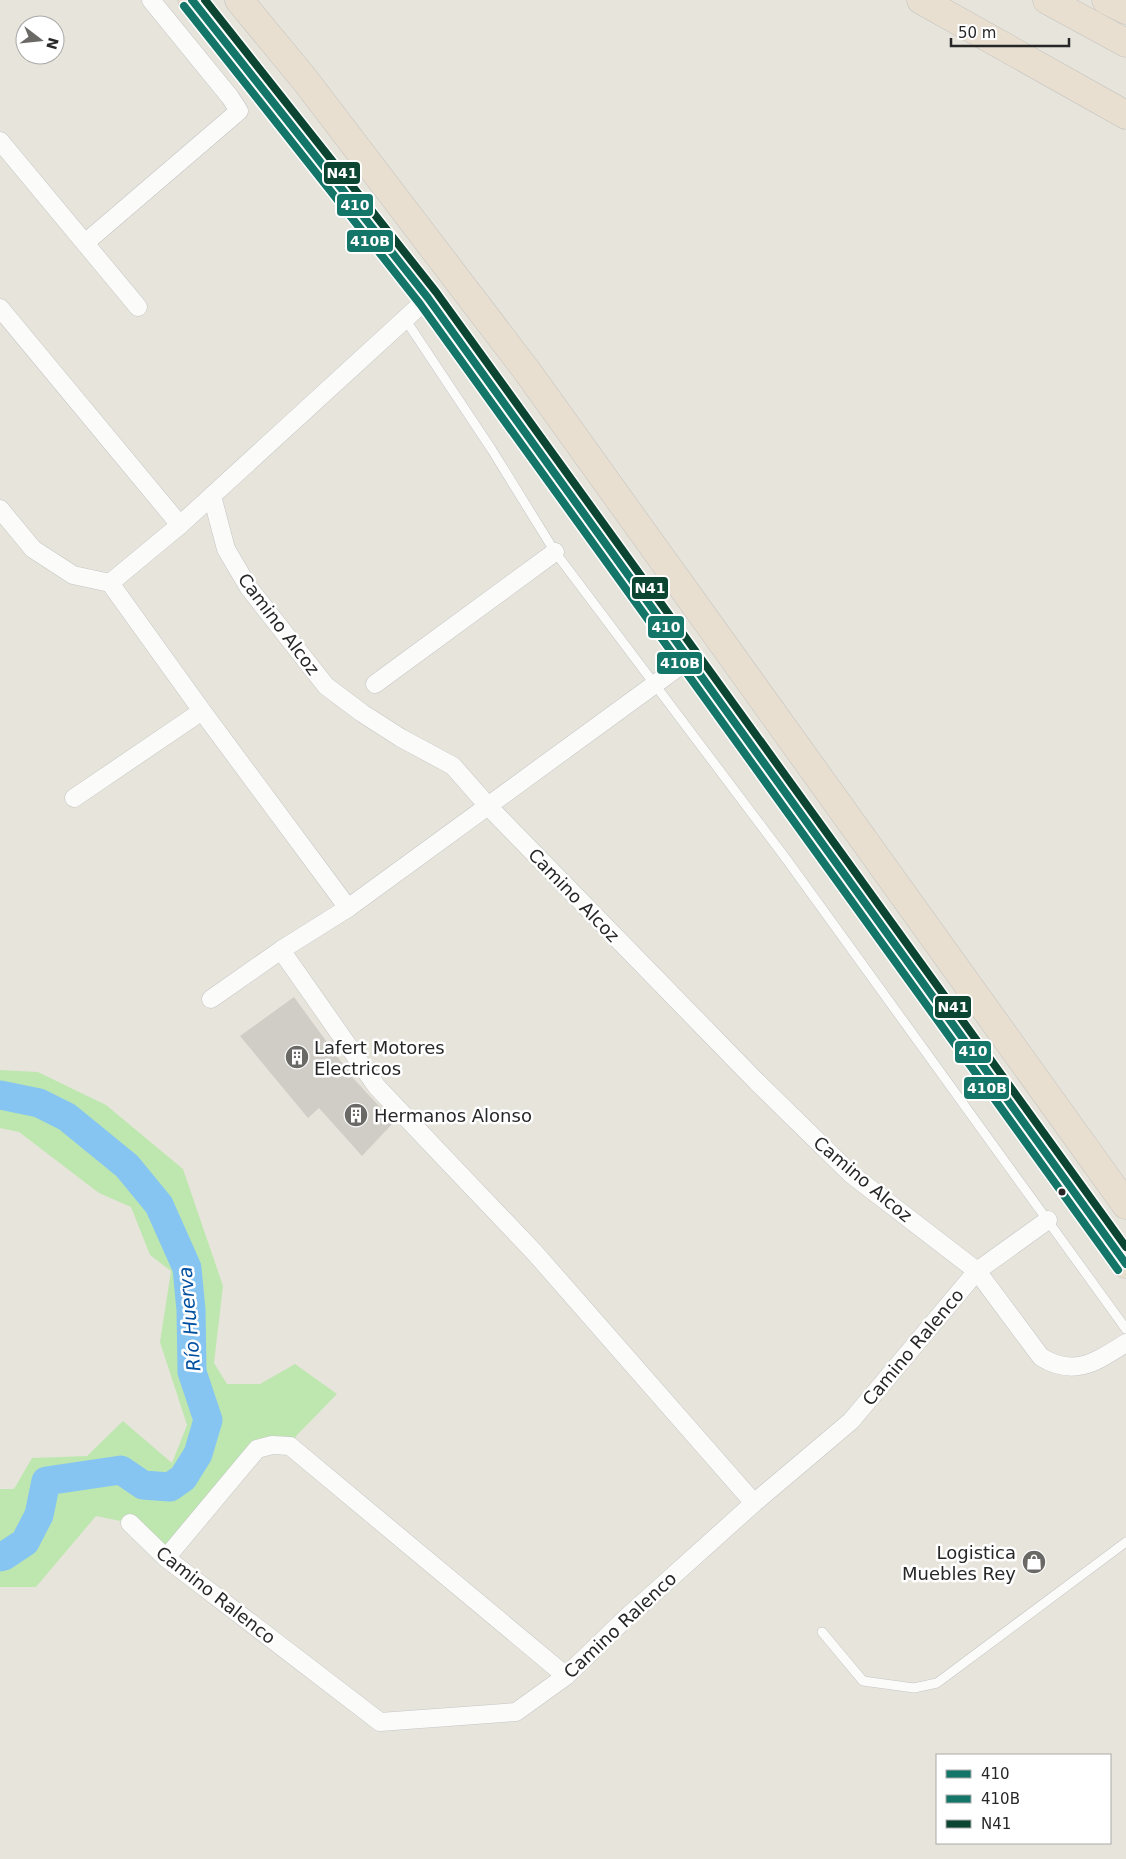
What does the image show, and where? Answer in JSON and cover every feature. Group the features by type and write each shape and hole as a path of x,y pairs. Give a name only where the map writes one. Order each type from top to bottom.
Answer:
{"highway":[{"path":"192,0 428,298 1126,1264"},
{"path":"239,0 305,80 527,371 1126,1205"},
{"path":"921,0 1126,115"},
{"path":"1047,0 1126,44"},
{"path":"1106,0 1126,10"}],"street":[{"path":"84,243 239,111 230,97 150,0"},
{"path":"0,141 138,308"},
{"path":"110,583 180,525 428,298"},
{"path":"0,308 180,525"},
{"name":"Camino Alcoz","path":"212,496 226,549 249,588 326,686 393,733 453,766 488,806 756,1082 851,1174 977,1271 1041,1357 1050,1362 1072,1366 1091,1364 1126,1343"},
{"path":"0,509 33,548 41,554 73,575 110,583 348,908"},
{"path":"375,684 555,552"},
{"path":"210,999 280,950 348,908 688,660"},
{"path":"74,798 202,711"},
{"path":"280,950 377,1087 535,1253 754,1503"},
{"name":"Camino Ralenco","path":"130,1523 166,1558 380,1722 516,1712 566,1676 626,1618 754,1503 851,1421 977,1271 1048,1220"},
{"path":"166,1558 257,1449 272,1445 290,1446 566,1676"}],"lane":[{"path":"405,319 492,450 555,552 787,860 1126,1328"},
{"path":"822,1632 863,1681 914,1688 937,1683 1126,1542"}],"green space":[{"path":"0,1070 38,1072 106,1105 183,1169 223,1286 214,1363 227,1384 260,1384 295,1364 337,1394 297,1435 290,1446 272,1445 166,1558 130,1523 96,1516 36,1587 0,1587 0,1489 14,1489 32,1458 87,1456 123,1421 172,1463 187,1425 160,1342 171,1271 150,1255 131,1207 99,1193 19,1132 0,1128"}],"building":[{"name":"Lafert Motores Electricos","path":"294,997 353,1078 394,1122 362,1156 319,1108 308,1118 240,1036"}],"waterway":[{"name":"Río Huerva","path":"0,1095 39,1103 67,1117 127,1166 159,1205 187,1268 191,1310 192,1372 208,1420 198,1454 183,1478 170,1487 143,1485 121,1470 46,1481 39,1515 25,1542 0,1557"}],"transit line":[{"name":"410","path":"192,0 428,298 1126,1264"},
{"name":"N41","path":"205,0 436,292 1126,1247"},
{"name":"410B","path":"184,6 420,304 1118,1270"}],"place":[{"name":"Lafert Motores Electricos","path":"297,1057"},
{"name":"Hermanos Alonso","path":"356,1115"},
{"name":"Logistica Muebles Rey","path":"1034,1562"}]}
